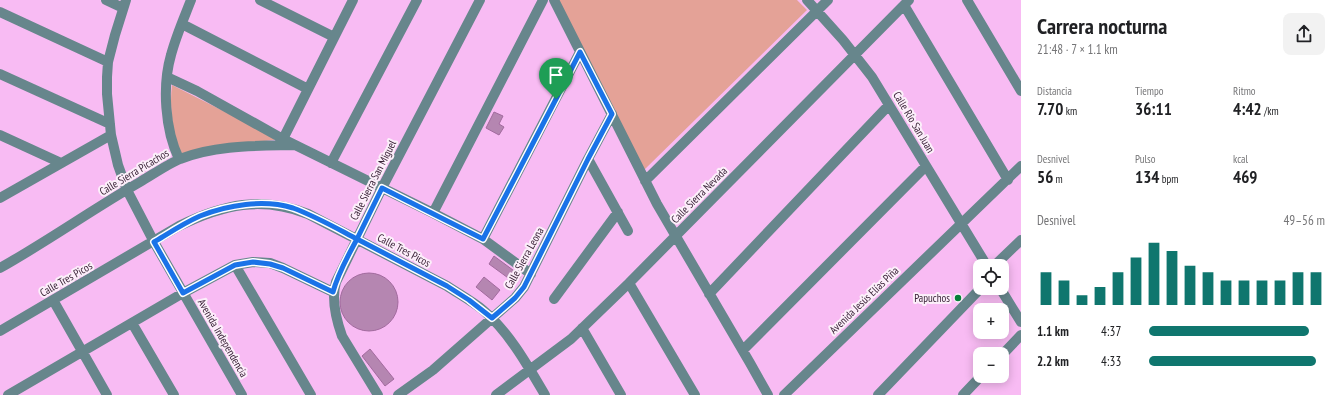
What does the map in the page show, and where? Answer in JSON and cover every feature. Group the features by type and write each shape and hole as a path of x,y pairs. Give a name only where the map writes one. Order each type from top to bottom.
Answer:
{"street":[{"path":"106,0 125,4"},
{"path":"179,160 174,148 168,123 166,102 167,77 171,55 191,0"},
{"path":"260,0 334,37"},
{"path":"283,139 353,0"},
{"path":"331,163 417,0"},
{"name":"Calle Sierra San Miguel","path":"378,395 342,336 337,321 333,292 341,270 382,188 480,0"},
{"path":"433,213 543,0"},
{"path":"554,0 645,181 675,236 768,395"},
{"name":"Calle Río San Juan","path":"807,0 843,40 872,77 983,259"},
{"path":"645,181 828,0"},
{"path":"967,0 1021,91"},
{"path":"906,2 1008,180"},
{"name":"Calle Sierra Nevada","path":"496,395 571,339 629,283 906,2"},
{"name":"Avenida Independencia","path":"125,4 108,62 107,94 111,135 118,165 127,190 154,242 242,395"},
{"path":"0,12 108,62"},
{"path":"182,24 308,89"},
{"path":"483,239 580,52"},
{"path":"0,74 110,124"},
{"name":"Calle Sierra Picachos","path":"167,77 197,91 283,139 483,239 531,274"},
{"path":"709,294 889,105"},
{"name":"Calle Sierra Leona","path":"398,395 433,370 515,298 524,287 612,114"},
{"path":"0,135 61,163"},
{"path":"0,198 111,135"},
{"name":"Calle Sierra Picachos","path":"0,268 179,160 206,152 229,148 296,145"},
{"path":"588,159 628,231"},
{"path":"743,350 926,166"},
{"name":"Avenida Jesús Elías Piña","path":"785,395 1021,166"},
{"name":"Calle Tres Picos","path":"0,331 199,216 225,208 243,205 268,204 292,208 308,214 447,286 469,300 492,318 530,369 545,395"},
{"path":"554,299 618,212"},
{"path":"1001,259 1021,240"},
{"path":"8,395 132,322 235,265 253,262 270,264 283,268 333,292"},
{"path":"235,265 311,395"},
{"path":"629,283 695,395"},
{"path":"878,395 974,295"},
{"path":"1004,295 1021,321"},
{"path":"53,300 107,395"},
{"path":"132,322 174,395"},
{"path":"582,328 621,395"},
{"path":"1009,348 1021,335"},
{"path":"963,395 974,383"}],"shaded area":[{"path":"557,0 797,0 807,10 644,170"},
{"path":"172,85 275,137 274,140 180,154 172,120"}],"building":[{"path":"494,112 503,116 499,124 504,127 499,135 486,128"},
{"path":"494,256 521,276 515,283 489,264"},
{"path":"369,273 380,275 393,286 396,291 398,302 396,313 385,326 380,329 369,331 358,329 345,318 342,313 340,302 342,291 353,278 358,275"},
{"path":"484,277 500,290 492,300 476,287"},
{"path":"370,349 394,379 385,386 362,356"}],"place":[{"name":"Papuchos","path":"958,298"}],"route":[{"path":"556,99 483,239 382,188 357,239 308,214 292,208 268,204 243,205 225,208 199,216 179,226 154,242 183,293 235,265 253,262 270,264 283,268 333,292 341,270 357,239 447,286 469,300 492,318 515,298 524,287 612,114 580,52 556,99"}]}
